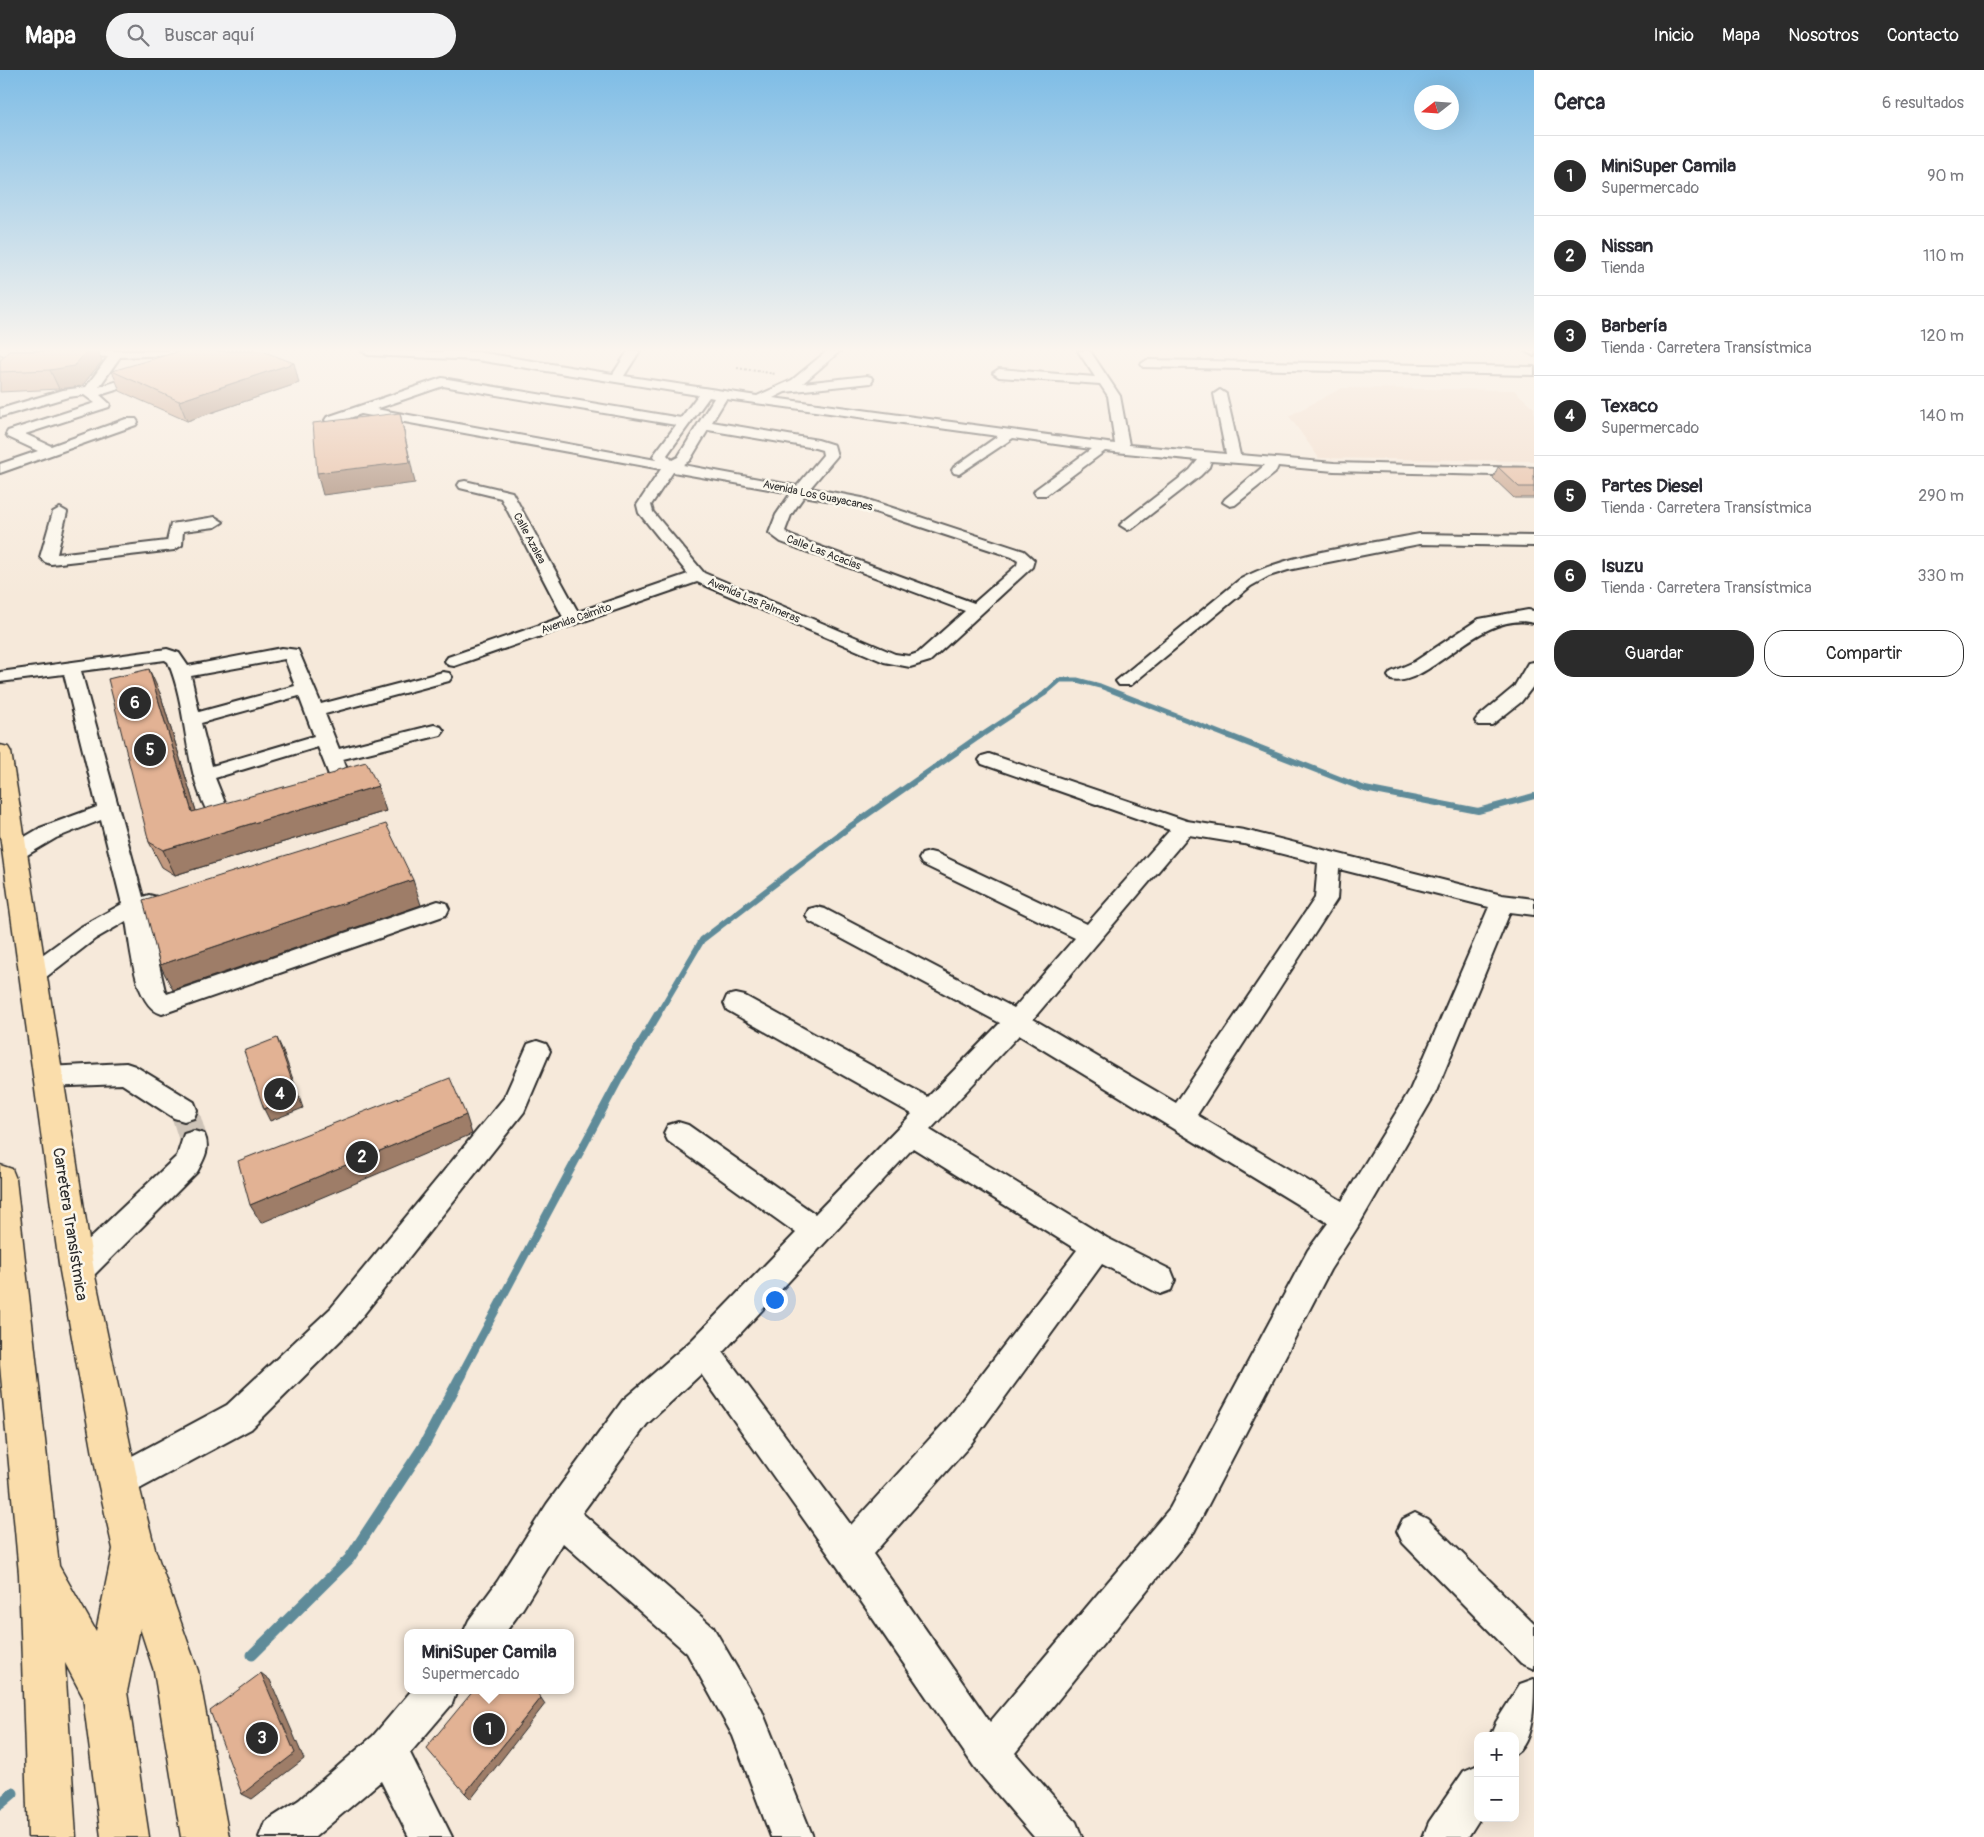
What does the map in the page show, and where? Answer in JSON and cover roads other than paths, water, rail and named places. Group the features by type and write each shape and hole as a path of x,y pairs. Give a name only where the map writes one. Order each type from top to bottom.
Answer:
{"main road":[{"name":"Carretera Transístmica","path":"0,752 77,1271 118,1482 134,1549 105,1692 125,1837"},
{"name":"Carretera Transístmica","path":"0,1178 39,1571 105,1692"},
{"path":"134,1549 176,1671 205,1837"},
{"path":"39,1571 52,1837"}],"street":[{"path":"3,433 7,451"},
{"path":"7,451 32,433"},
{"path":"7,451 48,450 97,433"},
{"name":"Avenida Los Guayacanes","path":"490,433 857,501 1018,554 1026,560 1024,567 975,609 924,657 910,662"},
{"path":"670,466 660,456 676,433"},
{"name":"Avenida Las Palmeras","path":"699,433 683,460 670,466 644,505 646,513 698,576 890,658 910,662"},
{"name":"Calle Las Acacias","path":"755,433 818,444 829,448 830,456 800,490 777,526 777,533 786,539 975,609"},
{"path":"1006,433 1123,449 1334,467 1534,472"},
{"path":"1120,433 1123,449"},
{"path":"1228,433 1234,459"},
{"path":"959,470 1010,434"},
{"path":"1041,492 1094,454 1102,446"},
{"path":"7,451 48,450"},
{"path":"1128,525 1195,473 1204,464 1205,456"},
{"path":"1230,502 1270,470 1273,462"},
{"name":"Calle Azalea","path":"465,485 507,495 573,619"},
{"path":"60,512 48,558 51,559 174,545 176,527 215,522"},
{"path":"1125,681 1245,583 1263,573 1285,566 1419,539 1534,541"},
{"name":"Avenida Caimito","path":"454,661 698,576"},
{"path":"1397,676 1420,666 1485,623 1528,616 1534,618"},
{"path":"181,673 288,653 292,654 341,780 336,792 309,799"},
{"path":"0,677 167,654 173,656 177,660 181,673 215,808 221,818 231,821 257,814"},
{"path":"71,666 134,907 153,994 162,1005 438,909"},
{"path":"1485,722 1512,702 1529,681 1534,666"},
{"path":"315,711 443,677"},
{"path":"193,719 306,689"},
{"path":"205,774 329,748 434,731"},
{"path":"990,760 1184,827 1244,837 1502,903 1534,907"},
{"path":"14,853 33,839 61,825 109,810"},
{"path":"485,1629 510,1595 559,1516 635,1412 703,1351 1017,1021 1184,827"},
{"path":"1179,1120 1326,899 1329,858"},
{"path":"930,859 1090,935"},
{"path":"32,975 101,924 134,907 172,896"},
{"path":"989,1754 1182,1520 1319,1260 1347,1219 1422,1094 1502,903"},
{"path":"817,915 1017,1021 1179,1120 1347,1219"},
{"path":"736,1003 930,1112"},
{"path":"118,1482 239,1417 342,1318 515,1104 537,1051"},
{"path":"47,1077 126,1073 184,1110"},
{"path":"910,1132 1097,1247 1160,1280"},
{"path":"678,1133 816,1231"},
{"path":"77,1271 187,1164 194,1142"},
{"path":"850,1553 958,1433 1097,1247"},
{"path":"703,1351 850,1553 989,1754 1061,1837"},
{"path":"559,1516 700,1640 748,1725 792,1837"},
{"path":"1414,1531 1534,1650"},
{"path":"280,1837 313,1814 387,1750 435,1694"},
{"path":"1513,1732 1534,1698"},
{"path":"387,1750 431,1837"},
{"path":"1444,1837 1474,1791"}],"waterway":[{"path":"979,737 1044,694 1060,680 1077,680 1100,686 1230,737"},
{"path":"657,1016 702,940 848,828 981,735"},
{"path":"1227,735 1365,789 1478,811 1534,796"},
{"path":"461,1375 618,1081 658,1014"},
{"path":"252,1655 349,1559 423,1447 462,1374"},
{"path":"0,1804 13,1793"}],"tunnel":[{"path":"184,1110 194,1142"}],"place":[{"name":"Isuzu","path":"135,703"},
{"name":"Partes Diesel","path":"150,750"},
{"name":"Texaco","path":"280,1094"},
{"name":"Nissan","path":"362,1157"},
{"name":"MiniSuper Camila","path":"489,1729"},
{"name":"Barbería","path":"262,1738"}]}
